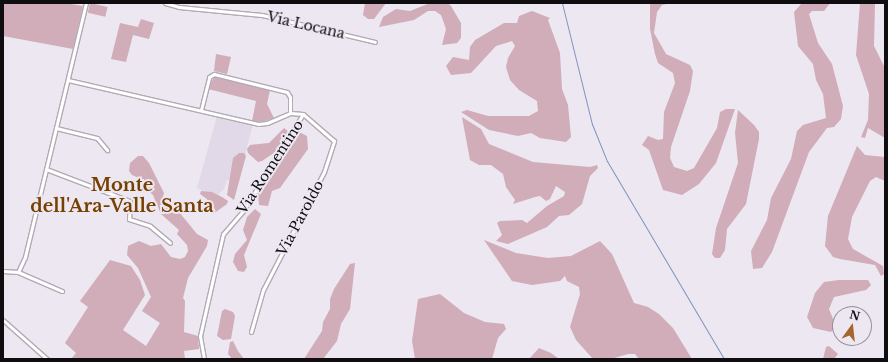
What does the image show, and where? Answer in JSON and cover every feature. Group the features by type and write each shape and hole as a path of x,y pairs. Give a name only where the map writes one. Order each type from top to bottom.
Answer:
{"street":[{"path":"18,272 25,258 86,3"},
{"name":"Via Locana","path":"166,3 179,7 262,15 375,42"},
{"path":"200,110 209,78 214,74 287,92 290,97 290,113"},
{"name":"Via Romentino","path":"68,80 260,124 290,113 303,114 243,211 223,234 200,336 204,359"},
{"name":"Via Paroldo","path":"251,332 263,290 324,172 334,140 303,114"},
{"path":"56,128 97,138 107,150"},
{"path":"46,169 130,201 129,219 150,226 170,243"},
{"path":"3,271 18,272 62,292"},
{"path":"3,320 47,359"}],"shaded area":[{"path":"3,3 65,3 83,6 73,49 3,36"},
{"path":"90,3 108,7 105,17 88,13"},
{"path":"365,3 386,3 374,19 368,19 363,15"},
{"path":"430,3 448,3 451,6 461,23 461,38 457,43 442,45 446,29 441,15 435,11 428,11 414,20 379,27 383,17 396,9 410,11"},
{"path":"650,3 671,3 662,5 657,12 654,33 666,54 690,65 693,71 690,91 671,147 670,158 674,167 687,171 694,168 717,128 720,112 726,109 735,109 716,163 699,184 682,195 663,190 649,150 642,145 648,136 658,140 663,139 664,112 675,83 673,73 658,63 655,54 650,29"},
{"path":"802,3 830,3 824,11 812,11 809,14 818,43 832,64 843,106 841,119 834,127 827,128 809,152 772,252 762,268 753,269 751,251 767,220 771,198 791,159 797,131 803,125 826,118 823,94 816,80 813,64 798,46 794,12"},
{"path":"860,3 875,3 874,46 885,68 885,138 868,128 865,138 861,137 868,120 869,94 856,55"},
{"path":"532,11 550,18 548,20 560,53 562,89 568,105 571,137 566,142 540,138 531,133 518,136 489,130 461,112 467,110 488,116 529,116 538,111 537,101 519,90 510,80 506,67 508,58 515,46 512,41 496,46 471,73 451,75 446,66 453,57 469,60 470,47 475,40 504,23 517,23 519,16"},
{"path":"141,19 154,23 149,39 133,35 126,62 111,59 120,23 138,27"},
{"path":"216,54 231,57 227,74 214,71"},
{"path":"214,77 270,90 267,104 274,118 262,122 252,121 256,101 208,89"},
{"path":"738,110 754,125 759,132 759,139 746,204 727,229 725,250 720,258 715,258 712,254 716,228 738,163 735,133"},
{"path":"217,116 253,124 238,183 227,180 224,189 216,197 197,188"},
{"path":"462,117 481,129 489,144 533,162 590,167 597,165 598,168 590,176 582,204 569,215 559,216 547,227 508,244 496,241 502,235 497,223 500,221 522,220 527,223 547,206 564,196 565,192 556,186 550,199 546,201 540,196 513,204 515,200 506,187 503,174 491,165 479,165 470,160"},
{"path":"284,128 289,132 278,150 262,161 258,162 248,153 247,149 250,145 269,143"},
{"path":"297,131 307,136 308,149 280,188 272,191 268,206 259,205 258,193"},
{"path":"857,146 865,155 885,157 885,181 876,177 870,181 852,217 848,239 853,249 883,266 884,274 881,276 875,265 833,257 825,246 828,216"},
{"path":"239,153 244,153 246,156 234,200 227,195 233,158"},
{"path":"138,156 143,156 149,163 164,193 162,200 165,204 175,207 197,234 208,240 207,246 188,278 183,298 185,301 184,332 198,336 199,349 184,351 185,359 71,359 76,353 65,343 88,307 80,301 110,260 131,266 140,280 145,295 123,330 146,346 160,323 142,311 151,297 138,268 127,255 128,246 139,241 151,246 161,244 171,257 180,259 185,257 188,251 187,245 177,234 179,230 161,214 153,195 140,183 141,179 132,175 129,171 130,163"},
{"path":"201,191 212,192 222,197 228,201 227,204 213,214 210,212 207,199 200,194"},
{"path":"255,209 261,214 244,255 247,267 244,272 238,271 233,262 235,254 247,240 243,230 247,217"},
{"path":"484,240 516,253 548,258 571,256 600,241 612,254 634,303 648,307 659,314 673,328 692,359 639,359 635,354 628,354 611,359 593,359 576,340 570,327 580,294 579,287 567,281 565,276 560,281 532,285 512,281"},
{"path":"355,263 350,309 341,324 337,341 323,359 304,359 322,331 323,322 330,309 330,299 334,289 350,264"},
{"path":"839,280 868,280 871,285 866,290 834,297 829,309 832,316 831,332 813,328 807,317 815,293 824,282"},
{"path":"440,294 464,313 485,322 504,324 506,329 498,338 492,359 415,359 412,341 418,299"},
{"path":"225,309 233,312 235,316 231,339 223,340 217,336 222,311"},
{"path":"233,341 244,359 232,359 228,354 230,342"},
{"path":"829,346 838,354 834,359 823,359 826,347"},
{"path":"539,348 551,353 559,359 529,359"}],"waterway":[{"path":"562,3 592,124 607,161 724,359"}],"district":[{"name":"Monte dell'Ara-Valle Santa","path":"122,196"}]}
